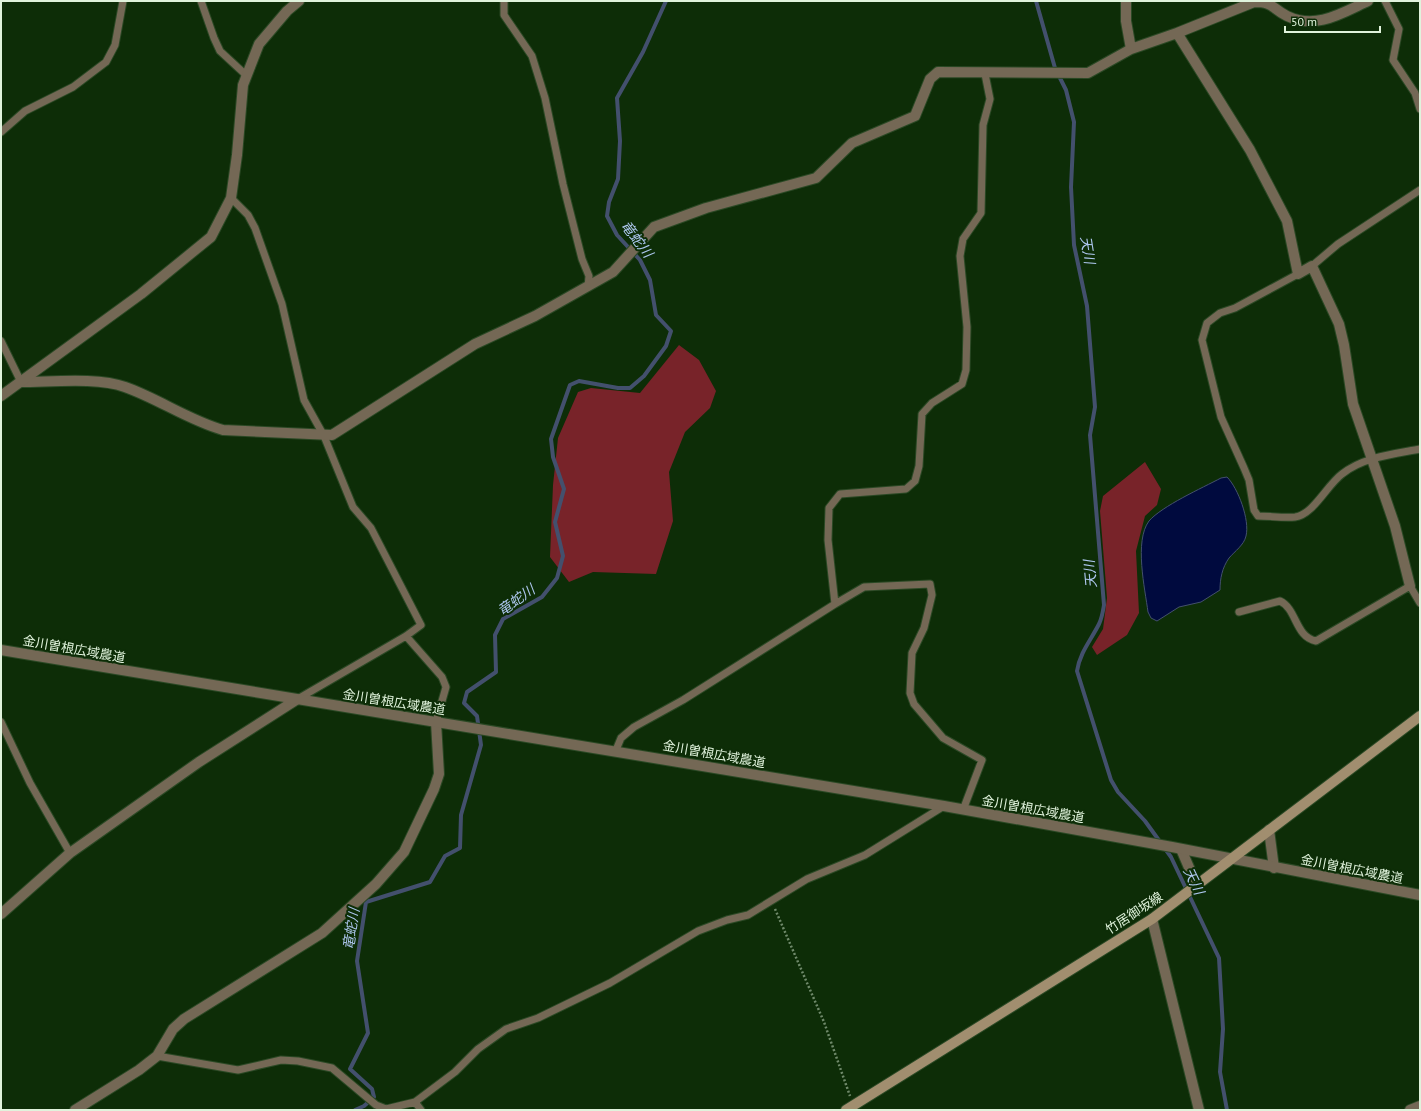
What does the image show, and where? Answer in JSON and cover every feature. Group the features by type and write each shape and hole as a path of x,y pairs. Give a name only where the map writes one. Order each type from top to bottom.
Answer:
{"main road":[{"name":"竹居御坂線","path":"850,1108 1152,919 1195,888 1420,716"}],"street":[{"path":"1,396 141,294 212,236 232,198 243,85 246,76 258,44 287,11 299,1"},
{"path":"1126,1 1126,21 1131,49"},
{"path":"21,382 105,382 125,387 200,422 223,430 332,436 476,344 535,316 613,272 654,227 706,208 816,178 852,143 915,116 930,79 938,72 950,71 985,74 1048,72 1088,73 1131,49 1178,33 1254,2 1267,2 1287,16 1308,22 1322,21 1368,1"},
{"path":"1178,33 1250,150 1287,221 1298,274 1312,266 1339,324 1344,345 1353,404 1395,526 1410,586"},
{"name":"金川曽根広域農道","path":"1,650 296,700 616,750 944,806 1150,843 1420,895"},
{"path":"1,914 70,853 199,762 296,700"},
{"path":"75,1110 139,1070 157,1056 173,1029 184,1019 322,933 363,897 390,868 404,852 434,789 439,774 436,722"},
{"path":"1270,830 1274,868"},
{"path":"1176,848 1195,888"},
{"path":"1152,919 1199,1110"},
{"path":"1410,1110 1420,1106"}],"lane":[{"path":"1,132 25,111 73,86 106,62 115,45 123,1"},
{"path":"201,1 220,51 246,76"},
{"path":"504,1 504,15 532,56 545,98 563,184 582,259 589,276 588,287"},
{"path":"1385,1 1399,29 1393,60 1415,93 1420,109"},
{"path":"835,604 828,540 828,508 840,494 906,489 915,481 919,466 922,414 932,403 962,384 966,370 967,327 960,256 963,239 980,213 983,125 990,99 985,74"},
{"path":"1312,266 1338,244 1420,190"},
{"path":"232,198 248,215 256,228 282,304 304,400 324,436 353,507 371,528 421,625 406,636 296,700"},
{"path":"1298,274 1235,308 1220,313 1207,323 1203,331 1202,340 1221,417 1249,480 1254,510 1258,516 1297,516 1311,509 1328,487 1342,473 1372,459 1420,449"},
{"path":"1,341 21,382"},
{"path":"616,750 621,738 634,727 683,700 864,587 930,584 932,596 924,628 912,653 910,693 914,704 943,738 982,760 963,810"},
{"path":"1239,612 1280,601 1286,604 1305,636 1316,641 1410,586 1420,603"},
{"path":"406,636 442,676 446,687 436,722"},
{"path":"1,722 30,783 70,853"},
{"path":"157,1056 238,1070 281,1060 298,1060 332,1068 376,1105 386,1109 416,1102 455,1072 478,1048 506,1030 538,1018 610,983 698,931 727,920 748,915 807,879 865,856 944,806"},
{"path":"416,1102 421,1110"}],"path":[{"path":"772,901 824,1022 850,1108"}],"shaded area":[{"path":"679,345 699,360 716,391 710,408 685,432 669,472 673,521 656,574 593,572 569,582 550,557 553,485 558,438 578,392 591,388 640,393"},
{"path":"1145,462 1161,489 1157,505 1145,516 1136,551 1139,613 1127,635 1097,655 1092,647 1103,629 1107,598 1100,511 1103,496"},
{"path":"1227,477 1239,496 1245,513 1247,529 1243,542 1229,558 1223,570 1220,590 1201,602 1179,607 1157,621 1151,618 1148,612 1141,553 1142,540 1149,521 1163,509 1221,478"}],"waterway":[{"name":"竜蛇川","path":"355,1110 364,1106 374,1097 372,1089 350,1069 368,1033 357,961 366,902 430,882 445,856 460,848 461,815 481,745 477,716 464,703 467,692 496,672 495,635 503,619 542,597 557,578 563,556 555,522 564,489 553,457 551,439 570,385 579,381 618,388 630,388 644,376 666,346 671,331 656,315 650,280 640,260 617,235 607,216 609,202 618,179 620,141 617,98 643,52 666,1"},
{"name":"天川","path":"1036,1 1055,68 1066,90 1074,122 1071,187 1074,245 1087,306 1095,407 1090,435 1104,605 1100,622 1083,652 1077,671 1111,780 1118,792 1145,821 1171,857 1219,958 1223,1029 1220,1072 1227,1110"}]}
